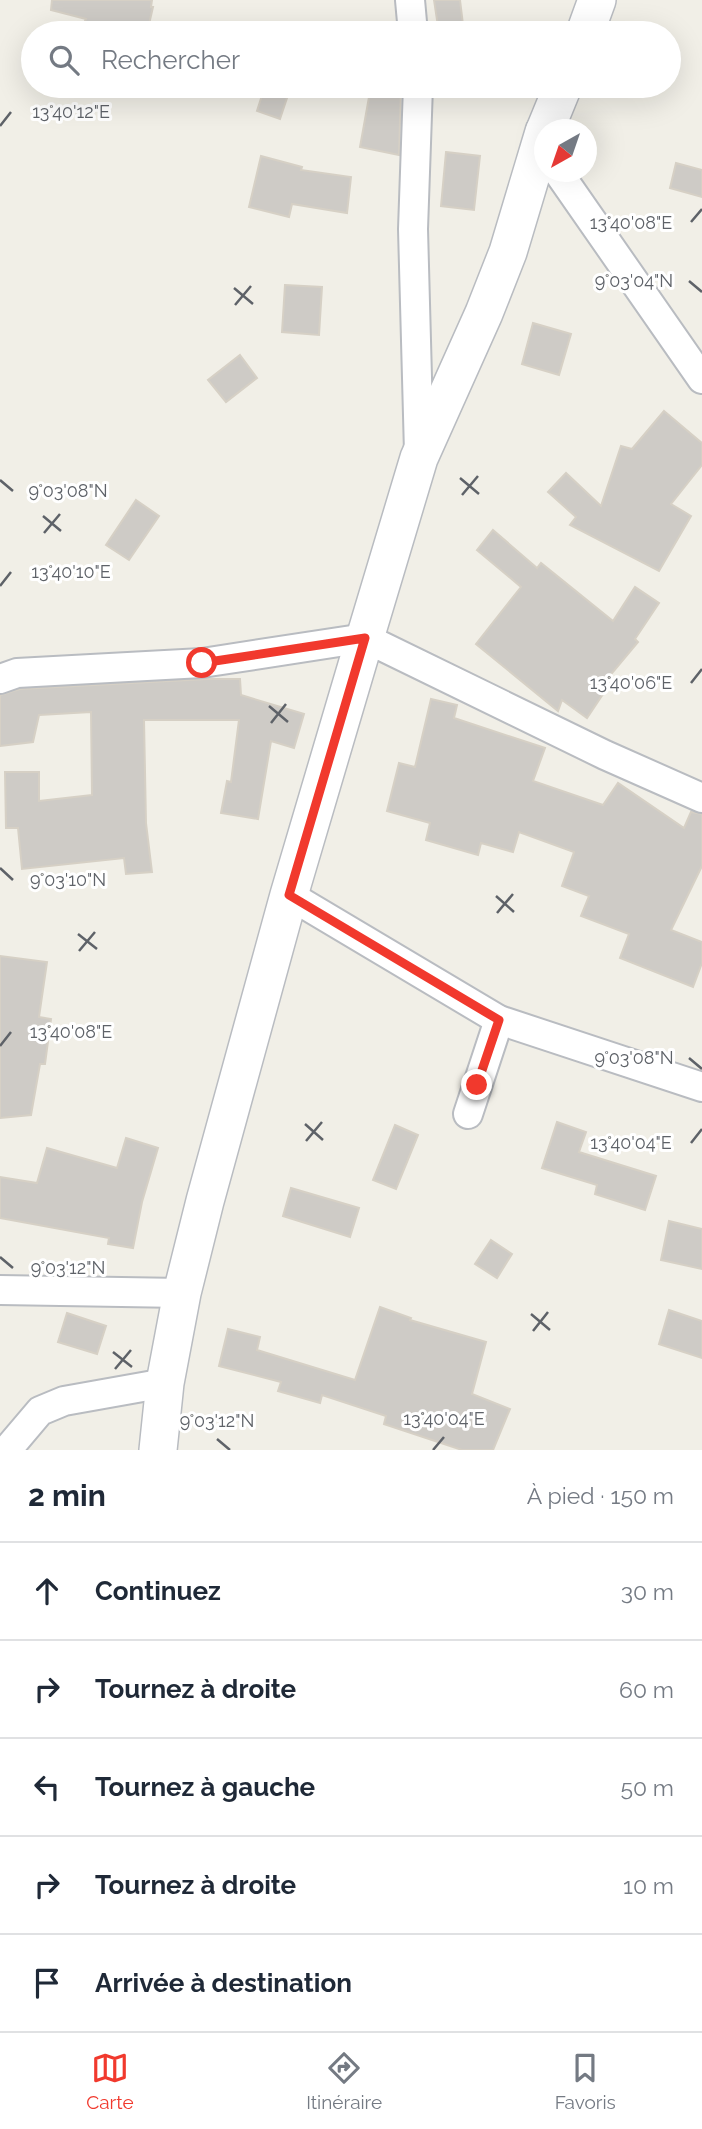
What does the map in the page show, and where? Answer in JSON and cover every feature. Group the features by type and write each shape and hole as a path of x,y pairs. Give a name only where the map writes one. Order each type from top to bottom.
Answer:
{"street":[{"path":"410,0 412,21"},
{"path":"589,21 597,0"},
{"path":"418,98 413,229 419,458"},
{"path":"554,119 560,98"},
{"path":"158,1450 165,1383 182,1293 289,895 365,638 419,458 484,313 534,179"},
{"path":"570,182 702,379"},
{"path":"6,669 202,663 365,638 604,755 702,798"},
{"path":"289,895 499,1020 702,1087"},
{"path":"468,1115 499,1020"},
{"path":"0,1290 182,1293"},
{"path":"7,1450 40,1411 64,1401 165,1383"}],"building":[{"path":"52,0 152,0 153,7 150,21 85,21 86,19 51,10"},
{"path":"434,0 460,0 463,21 437,21"},
{"path":"261,98 287,98 280,119 257,111"},
{"path":"369,98 401,98 399,155 360,147"},
{"path":"446,152 480,156 474,210 441,206"},
{"path":"261,156 302,167 301,170 351,177 347,213 292,204 289,217 249,207"},
{"path":"676,163 702,170 702,197 670,188"},
{"path":"285,285 322,287 319,335 282,332"},
{"path":"533,323 571,334 559,375 522,364"},
{"path":"240,355 257,378 226,402 208,380"},
{"path":"664,411 702,443 702,465 671,504 691,516 659,571 570,525 576,517 548,492 566,473 601,506 621,446 632,449"},
{"path":"136,500 159,516 129,560 106,545"},
{"path":"493,530 537,568 541,563 613,621 635,587 659,603 635,639 638,642 602,685 607,688 587,718 562,700 558,711 476,644 521,587 477,550"},
{"path":"240,679 241,695 304,714 294,748 271,741 258,819 221,813 227,781 231,782 239,720 144,720 146,823 152,872 126,874 124,858 22,869 18,828 6,828 5,772 39,772 39,801 92,795 91,712 39,715 33,742 0,746 0,695 20,689"},
{"path":"431,699 457,705 454,718 545,748 533,781 603,805 618,783 684,828 691,812 702,814 702,866 671,930 702,942 702,963 693,987 620,958 629,934 581,916 589,896 562,886 574,852 519,832 513,852 481,843 478,855 426,840 430,823 387,811 399,763 415,767"},
{"path":"0,956 47,962 39,1017 51,1019 45,1064 40,1064 31,1115 0,1118"},
{"path":"557,1122 586,1132 579,1152 656,1176 645,1210 595,1194 597,1185 542,1168"},
{"path":"395,1125 418,1135 396,1189 373,1180"},
{"path":"126,1138 158,1148 142,1202 133,1248 108,1244 109,1238 0,1218 0,1177 37,1183 47,1148 117,1168"},
{"path":"291,1188 359,1208 350,1237 283,1216"},
{"path":"669,1221 702,1229 702,1269 661,1260"},
{"path":"491,1240 512,1254 497,1278 475,1264"},
{"path":"380,1307 411,1318 410,1320 486,1342 472,1394 510,1409 493,1450 462,1450 384,1424 386,1416 322,1395 320,1403 278,1391 281,1382 219,1366 228,1329 260,1337 257,1350 355,1380"},
{"path":"669,1310 702,1321 702,1358 659,1344"},
{"path":"67,1313 106,1326 97,1354 58,1342"}],"route":[{"path":"202,663 365,638 289,895 499,1020 477,1085"}]}
